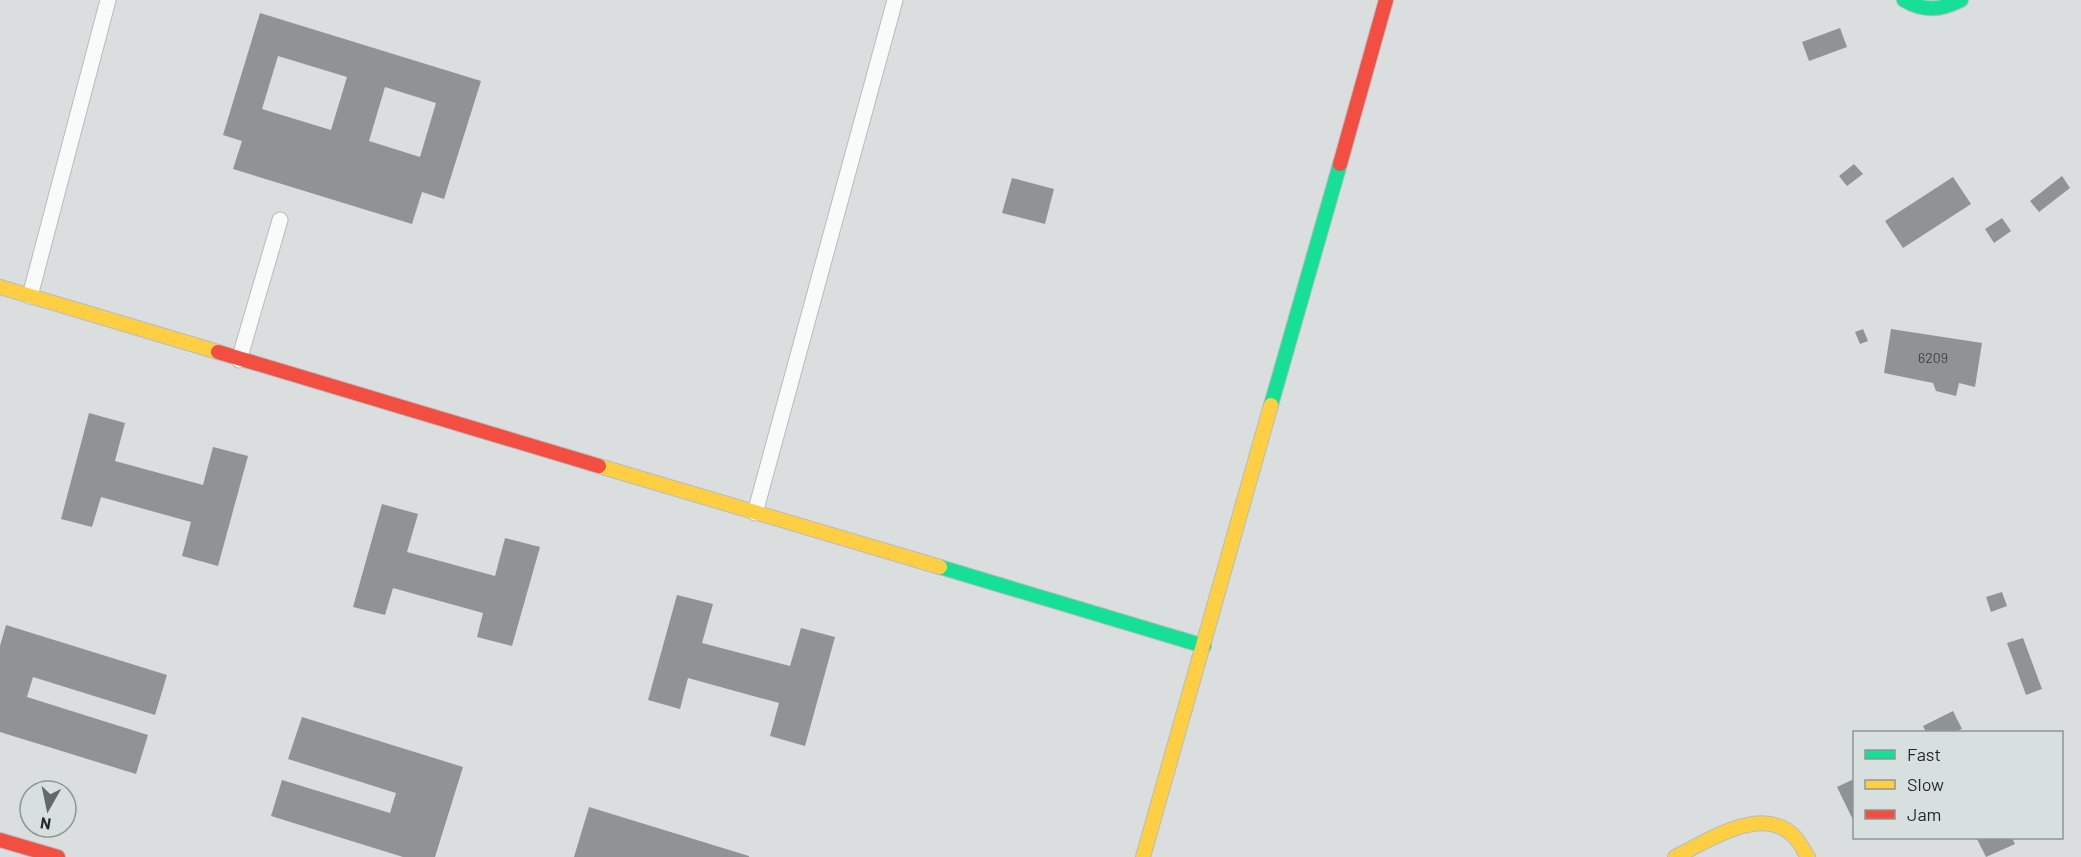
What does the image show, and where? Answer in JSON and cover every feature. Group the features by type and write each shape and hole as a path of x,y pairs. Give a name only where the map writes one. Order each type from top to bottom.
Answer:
{"street":[{"path":"1143,857 1386,0"},
{"path":"1904,0 1923,10 1941,10 1960,0"},
{"path":"0,288 1204,646"},
{"path":"1675,857 1745,825 1762,820 1789,829 1801,842 1808,857"},
{"path":"0,840 58,857"}],"lane":[{"path":"30,296 108,0"},
{"path":"755,513 895,0"},
{"path":"239,360 280,220"}],"building":[{"path":"260,13 481,81 444,199 422,192 412,224 233,169 242,141 223,135","holes":["278,56 347,77 331,130 262,109","385,87 436,103 420,157 369,141"]},
{"path":"1840,28 1847,47 1809,61 1802,42"},
{"path":"1854,164 1863,174 1847,186 1839,176"},
{"path":"2062,176 2070,188 2039,212 2030,201"},
{"path":"1953,177 1971,204 1903,248 1885,221"},
{"path":"1012,178 1054,189 1045,224 1002,213"},
{"path":"2002,218 2011,231 1994,243 1985,229"},
{"path":"1863,329 1868,341 1860,344 1855,332"},
{"path":"1891,329 1982,343 1975,387 1959,383 1956,396 1936,391 1933,383 1884,373"},
{"path":"89,413 125,423 115,461 203,485 213,447 248,456 218,566 182,556 191,522 101,497 92,527 61,519"},
{"path":"382,504 418,514 407,552 495,576 505,538 540,547 512,646 477,637 483,613 393,588 385,615 353,607"},
{"path":"2002,592 2007,606 1991,612 1986,597"},
{"path":"677,595 713,604 702,643 790,666 801,628 835,637 805,746 770,736 779,703 688,678 680,709 648,700"},
{"path":"6,625 167,675 155,715 33,677 27,697 148,735 136,774 0,732 0,646"},
{"path":"2023,638 2042,689 2026,695 2007,643"},
{"path":"1953,711 1962,729 1926,731 1923,726"},
{"path":"302,717 463,767 435,857 403,857 271,816 282,780 390,813 396,793 288,759"},
{"path":"1853,779 1853,820 1837,787"},
{"path":"589,807 749,856 749,857 574,857"},
{"path":"1977,839 2012,839 2015,844 1986,857"}],"traffic: fast":[{"path":"1904,0 1926,8 1939,8 1961,0"},
{"path":"1271,405 1340,164"},
{"path":"940,567 1204,646"}],"traffic: slow":[{"path":"0,287 218,352"},
{"path":"1143,857 1271,405"},
{"path":"599,466 940,567"},
{"path":"1675,857 1735,828 1751,824 1782,827 1795,837 1808,857"}],"traffic: jam":[{"path":"1340,164 1386,0"},
{"path":"218,352 599,466"},
{"path":"0,840 58,857"}]}
